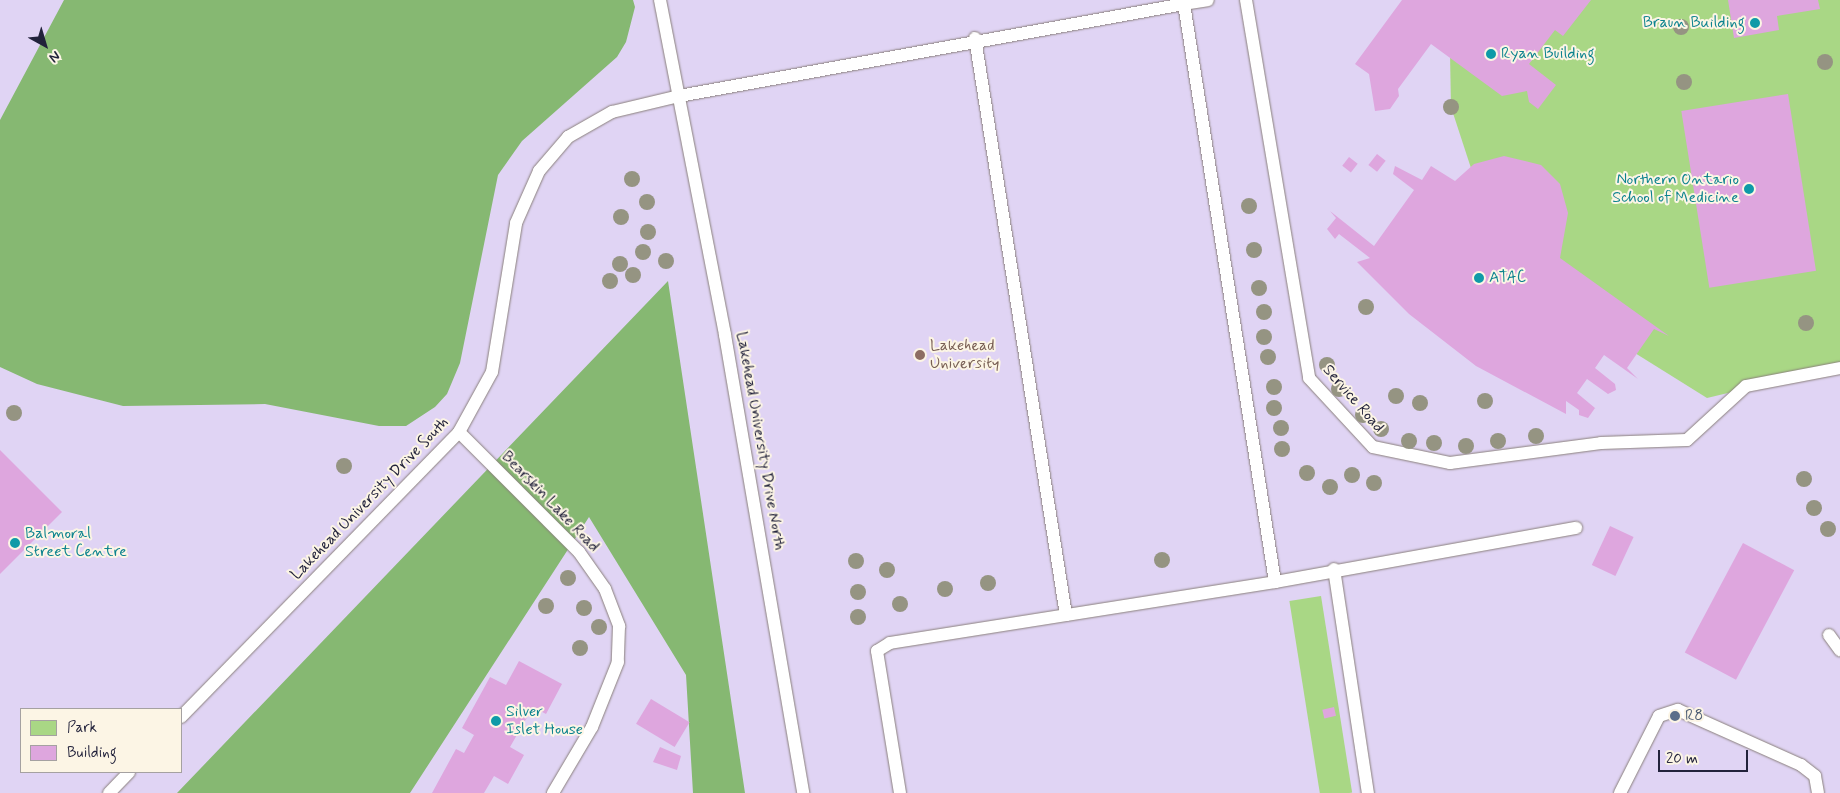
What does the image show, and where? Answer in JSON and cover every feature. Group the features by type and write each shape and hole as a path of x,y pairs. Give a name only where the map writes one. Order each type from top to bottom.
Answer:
{"lane":[{"path":"660,0 679,96"},
{"name":"Lakehead University Drive South","path":"182,716 459,432 492,372 516,224 539,171 568,137 589,123 612,112 679,96 974,38 1208,0"},
{"name":"Service Road","path":"1246,0 1309,378 1374,447 1450,464 1600,443 1687,440 1746,386 1840,368"},
{"path":"1184,4 1275,582"},
{"path":"974,38 1066,615"},
{"name":"Lakehead University Drive North","path":"679,96 803,793"},
{"name":"Bearskin Lake Road","path":"459,432 579,552 605,589 618,626 618,662 592,727 553,793"},
{"path":"900,793 877,651 890,643 1275,582 1334,569 1576,528"},
{"path":"1334,569 1368,793"},
{"path":"1829,635 1840,650"},
{"path":"1620,793 1659,716 1678,710 1802,765 1815,776 1818,793"},
{"path":"109,793 128,773"}],"shaded area":[{"name":"Lakehead University","path":"0,0 1840,0 1840,793 0,793"}],"green space":[{"path":"64,0 633,0 635,7 626,42 617,57 522,141 498,175 460,363 447,394 435,407 406,426 379,426 265,404 123,406 37,384 0,367 0,120"},
{"path":"1449,0 1840,0 1840,366 1707,398 1505,272 1451,107"},
{"path":"668,281 745,793 693,793 686,675 589,517 410,793 177,793"},
{"path":"1321,596 1352,793 1320,793 1289,601"}],"building":[{"name":"Ryan Building","path":"1402,0 1591,0 1563,36 1555,30 1529,64 1556,85 1538,109 1529,102 1527,91 1502,96 1431,44 1398,89 1399,96 1390,109 1375,111 1369,74 1355,64"},
{"name":"Braun Building","path":"1728,0 1818,0 1820,9 1777,16 1779,30 1734,38"},
{"name":"Northern Ontario School of Medicine","path":"1788,94 1816,271 1709,288 1681,111"},
{"path":"1377,154 1386,161 1377,172 1368,165"},
{"name":"ATAC","path":"1504,156 1541,165 1560,184 1568,213 1560,258 1669,336 1654,329 1627,368 1638,379 1604,355 1595,368 1615,384 1616,390 1608,394 1587,379 1577,393 1595,408 1588,418 1579,415 1579,410 1566,401 1566,414 1476,366 1409,314 1357,262 1370,258 1339,234 1335,239 1327,229 1336,218 1330,211 1374,246 1414,190 1393,174 1395,166 1422,180 1431,166 1455,181 1474,164"},
{"path":"1349,157 1358,164 1351,172 1342,166"},
{"name":"Balmoral Street Centre","path":"0,450 62,512 0,574"},
{"path":"1610,526 1634,537 1615,576 1592,565"},
{"path":"1743,543 1794,570 1736,680 1685,652"},
{"name":"Silver Islet House","path":"519,661 562,684 546,714 533,707 510,747 524,755 508,784 494,776 484,793 432,793 456,749 464,753 474,735 462,728 490,677 506,685"},
{"path":"651,699 690,722 675,747 636,724"},
{"path":"1334,707 1336,716 1324,718 1322,710"},
{"path":"660,747 681,756 677,770 653,762"}],"place":[{"name":"Braun Building","path":"1755,23"},
{"name":"Ryan Building","path":"1491,54"},
{"name":"Northern Ontario School of Medicine","path":"1749,189"},
{"name":"ATAC","path":"1479,278"},
{"name":"Lakehead University","path":"920,355"},
{"name":"Balmoral Street Centre","path":"15,543"},
{"name":"R8","path":"1675,716"},
{"name":"Silver Islet House","path":"496,721"}]}
